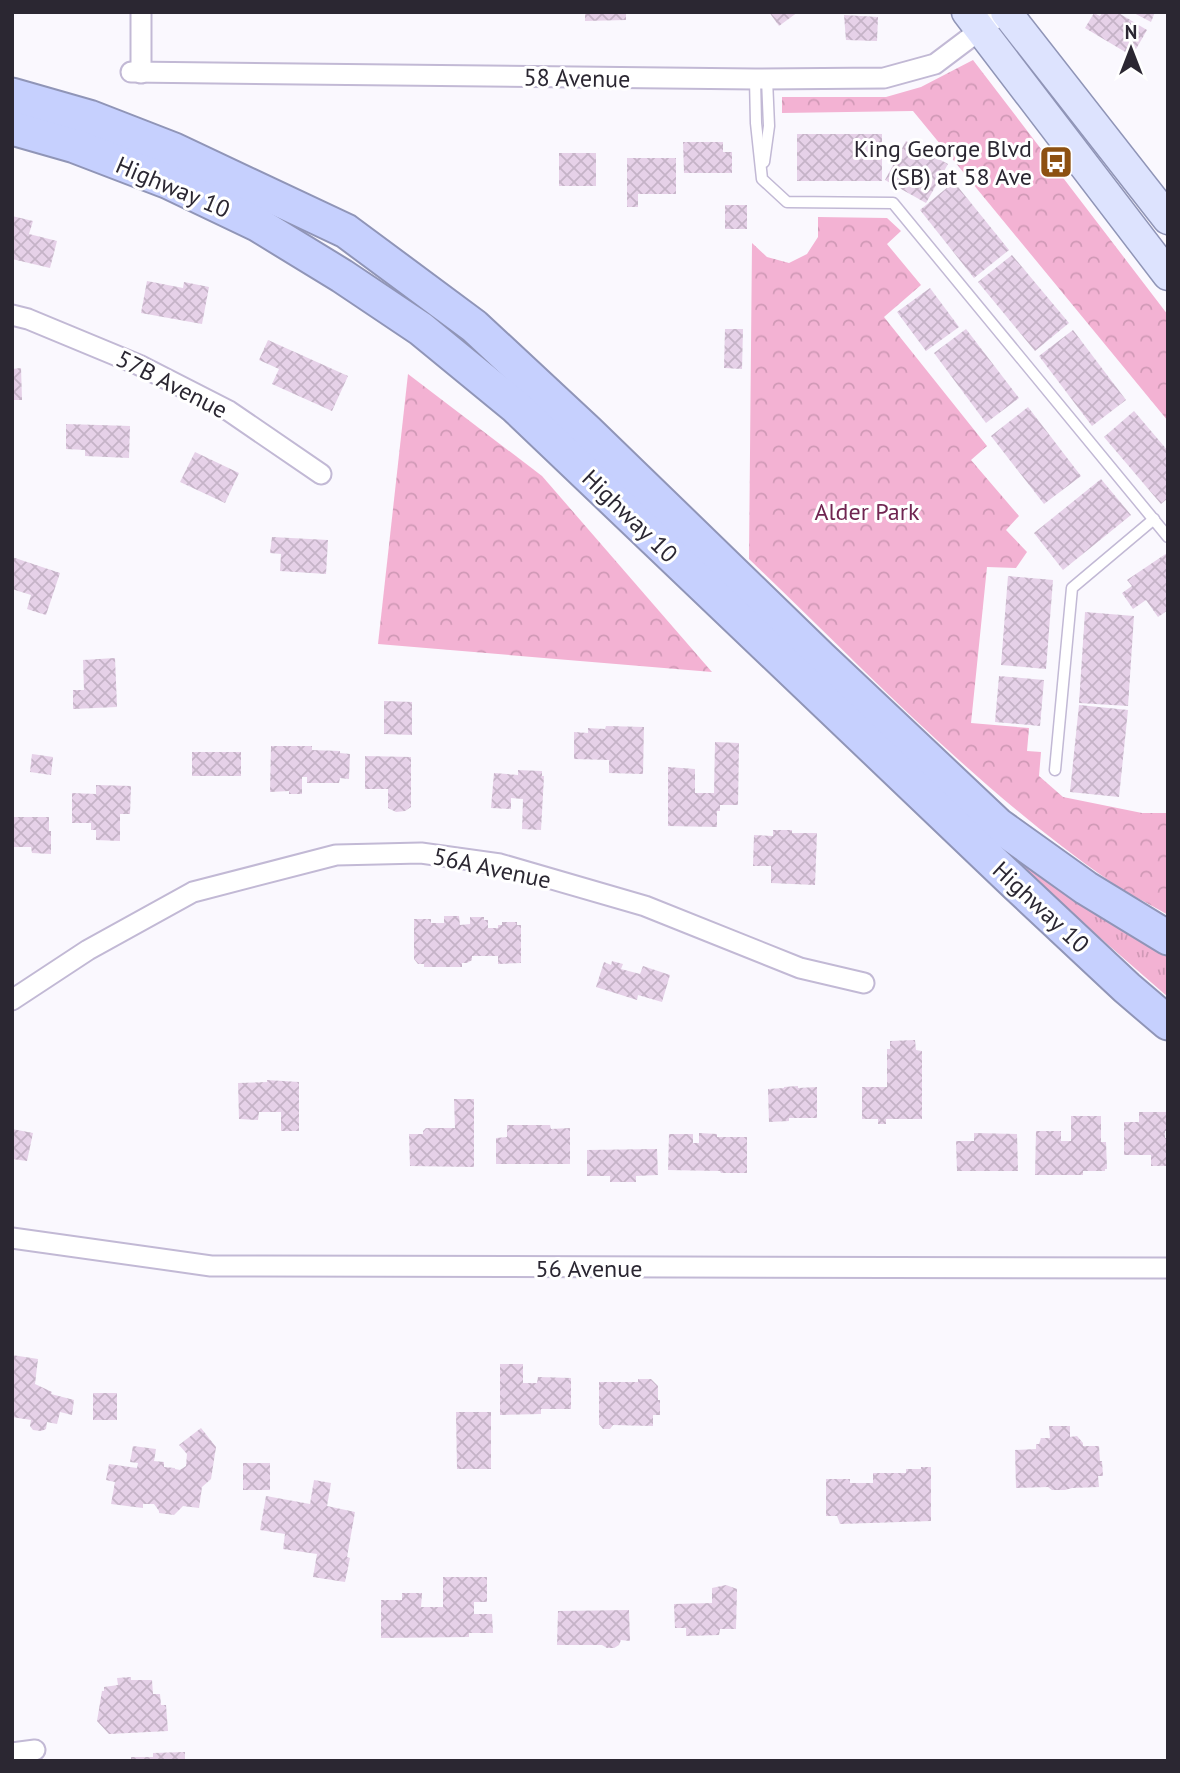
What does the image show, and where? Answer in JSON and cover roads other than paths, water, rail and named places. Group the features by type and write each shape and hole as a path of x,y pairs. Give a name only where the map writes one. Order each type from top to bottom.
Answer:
{"highway":[{"name":"Highway 10","path":"12,95 89,117 174,150 345,231 356,239 474,326 998,825 1086,888 1168,938"},
{"name":"Highway 10","path":"12,128 75,146 169,182 244,218 342,276 421,329 516,407 1017,886 1168,1023"}],"main road":[{"path":"990,17 1168,219"},
{"path":"990,17 1168,275"}],"street":[{"name":"58 Avenue","path":"141,12 136,72 761,79 884,78 935,64 990,17"},
{"name":"57B Avenue","path":"12,315 28,319 150,370 229,411 321,474"},
{"name":"56A Avenue","path":"12,1000 88,950 193,892 336,855 421,853 500,864 645,906 800,968 864,983"},
{"name":"56 Avenue","path":"12,1238 211,1266 1168,1268"},
{"path":"12,1753 35,1750"}],"lane":[{"path":"761,79 756,123 762,179 787,202 893,202 1168,537"},
{"path":"1055,770 1072,588 1154,519"}],"place":[{"name":"King George Blvd (SB) at 58 Ave","path":"1056,162"}],"park label":[{"name":"Alder Park","path":"867,511"}]}
